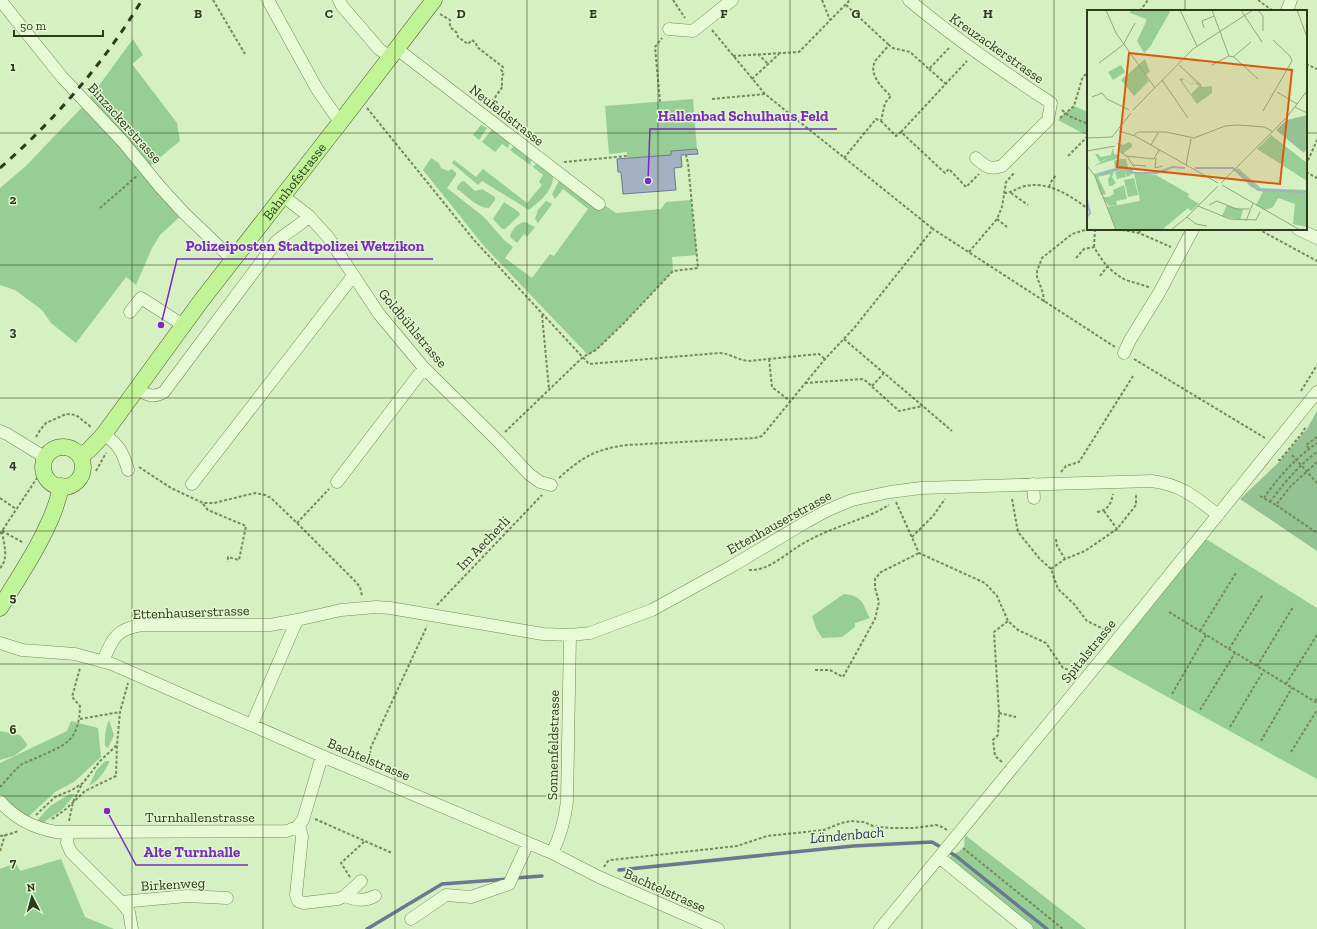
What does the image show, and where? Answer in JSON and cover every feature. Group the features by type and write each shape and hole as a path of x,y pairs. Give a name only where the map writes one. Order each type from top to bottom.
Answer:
{"main road":[{"name":"Bahnhofstrasse","path":"80,456 89,450 99,432 136,388 393,53 435,6"},
{"path":"56,448 69,448 80,456 83,468 78,480 74,484 61,486 50,481 46,476 44,464 46,458 50,452 56,448"},
{"path":"0,608 57,505 61,486"}],"street":[{"name":"Binzackerstrasse","path":"0,0 62,77 118,137 184,213 233,260"},
{"path":"268,0 317,89 336,115 342,120"},
{"name":"Neufeldstrasse","path":"339,0 342,6 379,49 393,53 483,115 599,204"},
{"path":"669,29 692,31 732,0"},
{"name":"Kreuzackerstrasse","path":"909,0 939,26 1051,103"},
{"path":"1287,10 1291,0"},
{"path":"976,158 986,167 994,169 1002,166 1048,120 1051,103"},
{"name":"Goldbühlstrasse","path":"283,196 309,216 332,242 353,276 386,323 424,368 529,474 540,482 551,485"},
{"path":"136,388 152,397 164,392 276,242 282,236 302,224 309,216"},
{"path":"1124,353 1192,230"},
{"path":"1300,230 1317,238"},
{"path":"192,484 353,276"},
{"path":"130,312 142,298 183,325"},
{"path":"337,482 424,368"},
{"name":"Spitalstrasse","path":"880,929 940,855 950,836 1119,637 1317,392"},
{"path":"0,431 8,434 46,458"},
{"path":"99,432 118,445 127,465"},
{"name":"Ettenhauserstrasse","path":"103,661 114,638 124,629 132,627 142,625 270,625 341,610 363,608 390,608 543,634 570,635 590,633 652,610 732,566 828,510 852,500 890,492 920,488 1061,483 1167,482 1180,488 1218,515"},
{"path":"1033,484 1034,498"},
{"path":"252,724 297,620"},
{"name":"Sonnenfeldstrasse","path":"552,853 559,837 566,813 570,635"},
{"name":"Bachtelstrasse","path":"0,643 22,650 75,654 103,661 132,672 322,756 552,853 599,877 704,926 718,929"},
{"path":"322,756 305,814 299,825 302,837 296,895 300,903 307,904 338,899 345,896 358,884"},
{"name":"Turnhallenstrasse","path":"0,801 7,809 28,824 56,832 68,833 283,832 292,830 299,825"},
{"name":"Birkenweg","path":"68,833 67,843 71,852 129,912 132,929"},
{"path":"411,919 446,896 471,897 511,879 528,843"},
{"path":"940,855 1027,929"},
{"name":"Birkenweg","path":"121,902 187,896 227,898"},
{"path":"345,896 359,900 368,899 374,896"}],"path":[{"path":"213,0 245,54"},
{"path":"674,0 692,31"},
{"path":"822,0 830,20"},
{"path":"733,56 799,52 850,0"},
{"path":"1141,10 1148,0"},
{"path":"1258,0 1272,10"},
{"path":"846,5 889,45 893,48 910,52 946,84"},
{"path":"435,6 450,20 450,27 458,33 458,37 468,44 472,40 477,47 503,67 501,70 504,73 502,76 503,86 483,115"},
{"path":"705,22 765,94 933,229 1124,353 1266,438"},
{"path":"660,102 655,47 669,29"},
{"path":"881,121 885,103 891,96 882,88 874,74 873,69 875,61 889,45"},
{"path":"929,69 949,48"},
{"path":"752,79 780,53"},
{"path":"758,54 768,64"},
{"path":"844,158 876,119 881,121 896,136 967,62"},
{"path":"1307,64 1317,69"},
{"path":"1058,120 1074,106 1082,79 1087,72"},
{"path":"712,99 765,94"},
{"path":"359,98 474,240 589,364 719,354 728,354 748,361 819,354 825,359"},
{"path":"1051,103 1069,116 1087,124"},
{"path":"901,132 945,173 948,169 966,187 978,175"},
{"path":"1068,156 1087,137"},
{"path":"1307,163 1317,140"},
{"path":"497,440 583,358 596,350 654,293 673,271 698,268 686,155"},
{"path":"546,164 627,156"},
{"path":"100,208 146,169"},
{"path":"969,252 997,219 1002,207 1006,182 1017,169"},
{"path":"1307,173 1317,178"},
{"path":"1049,187 1050,182 1056,175"},
{"path":"1011,193 1015,189 1026,186 1037,185 1049,187 1064,192 1087,207"},
{"path":"1004,193 1011,193 1028,205"},
{"path":"997,219 1007,227"},
{"name":"Im Aecherli","path":"432,616 436,606 551,485 580,459 609,448 627,445 757,438 764,434 825,359 844,340 933,229"},
{"path":"1044,302 1043,293 1037,277 1037,271 1042,258 1072,234 1087,229"},
{"path":"1095,230 1094,247 1102,262 1126,280 1141,284 1154,291"},
{"path":"1122,230 1139,233 1173,248"},
{"path":"1260,230 1317,261"},
{"path":"1076,258 1084,249 1094,247"},
{"path":"1100,276 1107,267"},
{"path":"542,313 549,389"},
{"path":"844,340 952,431"},
{"path":"769,359 772,387 790,401"},
{"path":"1298,396 1317,365"},
{"path":"872,386 884,373"},
{"path":"1061,483 1061,474 1063,470 1066,466 1079,462 1132,376"},
{"path":"805,383 862,379 872,386 899,411 923,406"},
{"path":"36,437 46,423 66,414 76,415 99,432"},
{"path":"1278,460 1280,460 1303,431 1306,424"},
{"path":"1309,448 1306,445 1317,437"},
{"path":"1264,498 1282,474 1317,442"},
{"path":"1270,502 1283,484 1300,465 1317,452"},
{"path":"96,471 106,453"},
{"path":"1292,455 1317,483"},
{"path":"1276,505 1306,471 1317,462"},
{"path":"127,465 134,464 171,488 203,503 214,503 259,493 271,498 298,523 358,584 361,591 363,608"},
{"path":"0,534 37,478"},
{"path":"298,523 337,482"},
{"path":"1051,569 1065,559 1084,551 1116,529 1136,505 1136,493"},
{"path":"1097,512 1104,511 1110,504 1112,494"},
{"path":"912,537 933,516 946,496"},
{"path":"1260,496 1317,532"},
{"path":"0,498 16,509"},
{"path":"1012,499 1018,532 1039,558 1051,569 1058,589 1074,604 1087,621 1106,629 1119,637"},
{"path":"732,566 740,570 755,570 774,564 798,546 833,528 867,516 896,502 919,553 985,583 997,596 1008,621 1018,630 1046,643 1063,668 1079,672"},
{"path":"203,503 208,510 246,526 239,560 228,557 228,562"},
{"path":"1104,511 1116,529"},
{"path":"2,531 24,543"},
{"path":"0,568 6,555 2,531"},
{"path":"1056,539 1057,546 1065,559"},
{"path":"815,670 830,670 843,677 875,619 879,602 875,588 875,579 881,572 919,553"},
{"path":"1200,631 1236,573"},
{"path":"1229,649 1264,594"},
{"path":"1257,666 1294,607"},
{"path":"1169,612 1316,702 1317,698"},
{"path":"372,766 370,760 371,747 432,616"},
{"path":"1003,763 995,756 993,740 998,735 999,713 994,632 1008,621"},
{"path":"1172,694 1206,635"},
{"path":"1286,684 1317,635"},
{"path":"1200,710 1235,653"},
{"path":"0,787 22,764 63,746 71,740 77,730 80,719 80,706 72,697 81,664"},
{"path":"1230,727 1264,670"},
{"path":"40,828 66,809 85,792 116,776 120,712 125,691 132,672"},
{"path":"1261,741 1292,688"},
{"path":"1291,752 1317,710"},
{"path":"80,719 120,712"},
{"path":"999,713 1016,717"},
{"path":"68,833 73,802 83,783 100,761 117,745"},
{"path":"0,836 16,832 28,824 55,797 72,790 83,783"},
{"path":"305,814 392,852"},
{"path":"604,867 608,861 611,860 737,846 767,836 824,830 841,823 851,821 864,822 873,826 890,828 914,828 936,825 942,827 950,836"},
{"path":"0,851 4,836"},
{"path":"358,884 341,863 365,841"},
{"path":"963,848 1063,929"}],"green space":[{"path":"133,39 143,55 132,64 177,123 180,141 146,169 184,213 160,235 152,248 136,285 126,277 76,343 51,323 42,310 15,290 0,285 0,188 26,166 87,102"},
{"path":"693,99 697,149 671,151 671,155 627,159 627,152 609,154 605,106"},
{"path":"1074,106 1087,112 1087,135 1058,120"},
{"path":"481,125 487,128 479,140 473,135"},
{"path":"492,129 510,142 508,148 502,144 495,152 482,142"},
{"path":"514,146 532,158 530,165 510,150"},
{"path":"431,158 439,163 441,168 448,171 452,169 456,173 447,188 484,217 504,240 513,247 505,258 532,278 550,254 554,256 588,209 563,189 555,199 552,194 560,179 616,213 661,209 666,202 691,200 697,255 672,257 673,271 623,324 596,350 588,355 484,246 423,170"},
{"path":"454,160 476,177 483,169 527,203 542,185 539,182 543,175 533,167 537,163 553,176 551,186 545,195 529,210 482,181 478,185 452,163"},
{"path":"464,181 475,191 482,189 495,197 495,200 489,208 476,204 457,189 461,182"},
{"path":"546,201 552,204 538,223 535,219 538,210"},
{"path":"504,202 519,212 520,215 505,229 502,229 493,219"},
{"path":"525,222 535,227 527,237 524,234 517,243 510,237 511,234 517,225"},
{"path":"1317,411 1317,551 1240,499 1279,462 1307,429"},
{"path":"1206,539 1317,608 1317,779 1106,663"},
{"path":"844,594 855,596 861,601 870,618 855,623 855,627 842,637 822,638 816,628 812,616"},
{"path":"109,720 114,735 108,748 105,746 105,739"},
{"path":"71,721 98,728 101,757 74,782 55,792 27,818 0,796 0,763 67,731"},
{"path":"0,731 20,735 27,744 26,747 14,756 0,760"},
{"path":"105,761 110,761 96,781 89,786 96,771"},
{"path":"70,794 75,794 62,810 41,824 35,823 50,806"},
{"path":"965,835 1086,929 1033,929 948,858 964,848"},
{"path":"61,859 85,917 114,929 0,929 0,869 16,863 20,871"}],"water":[{"path":"697,149 698,154 681,155 682,167 674,168 676,190 623,194 621,172 618,172 617,159 671,155 671,151"}],"waterway":[{"name":"Ländenbach","path":"619,870 853,846 932,842 956,856 1047,929"},
{"path":"515,878 542,876"},
{"path":"367,929 442,884 509,879"}],"railway":[{"path":"0,168 40,130 77,90 112,46 142,0"}],"place":[{"name":"Hallenbad Schulhaus Feld","path":"648,181"},
{"name":"Polizeiposten Stadtpolizei Wetzikon","path":"161,325"},
{"name":"Alte Turnhalle","path":"107,811"}]}
